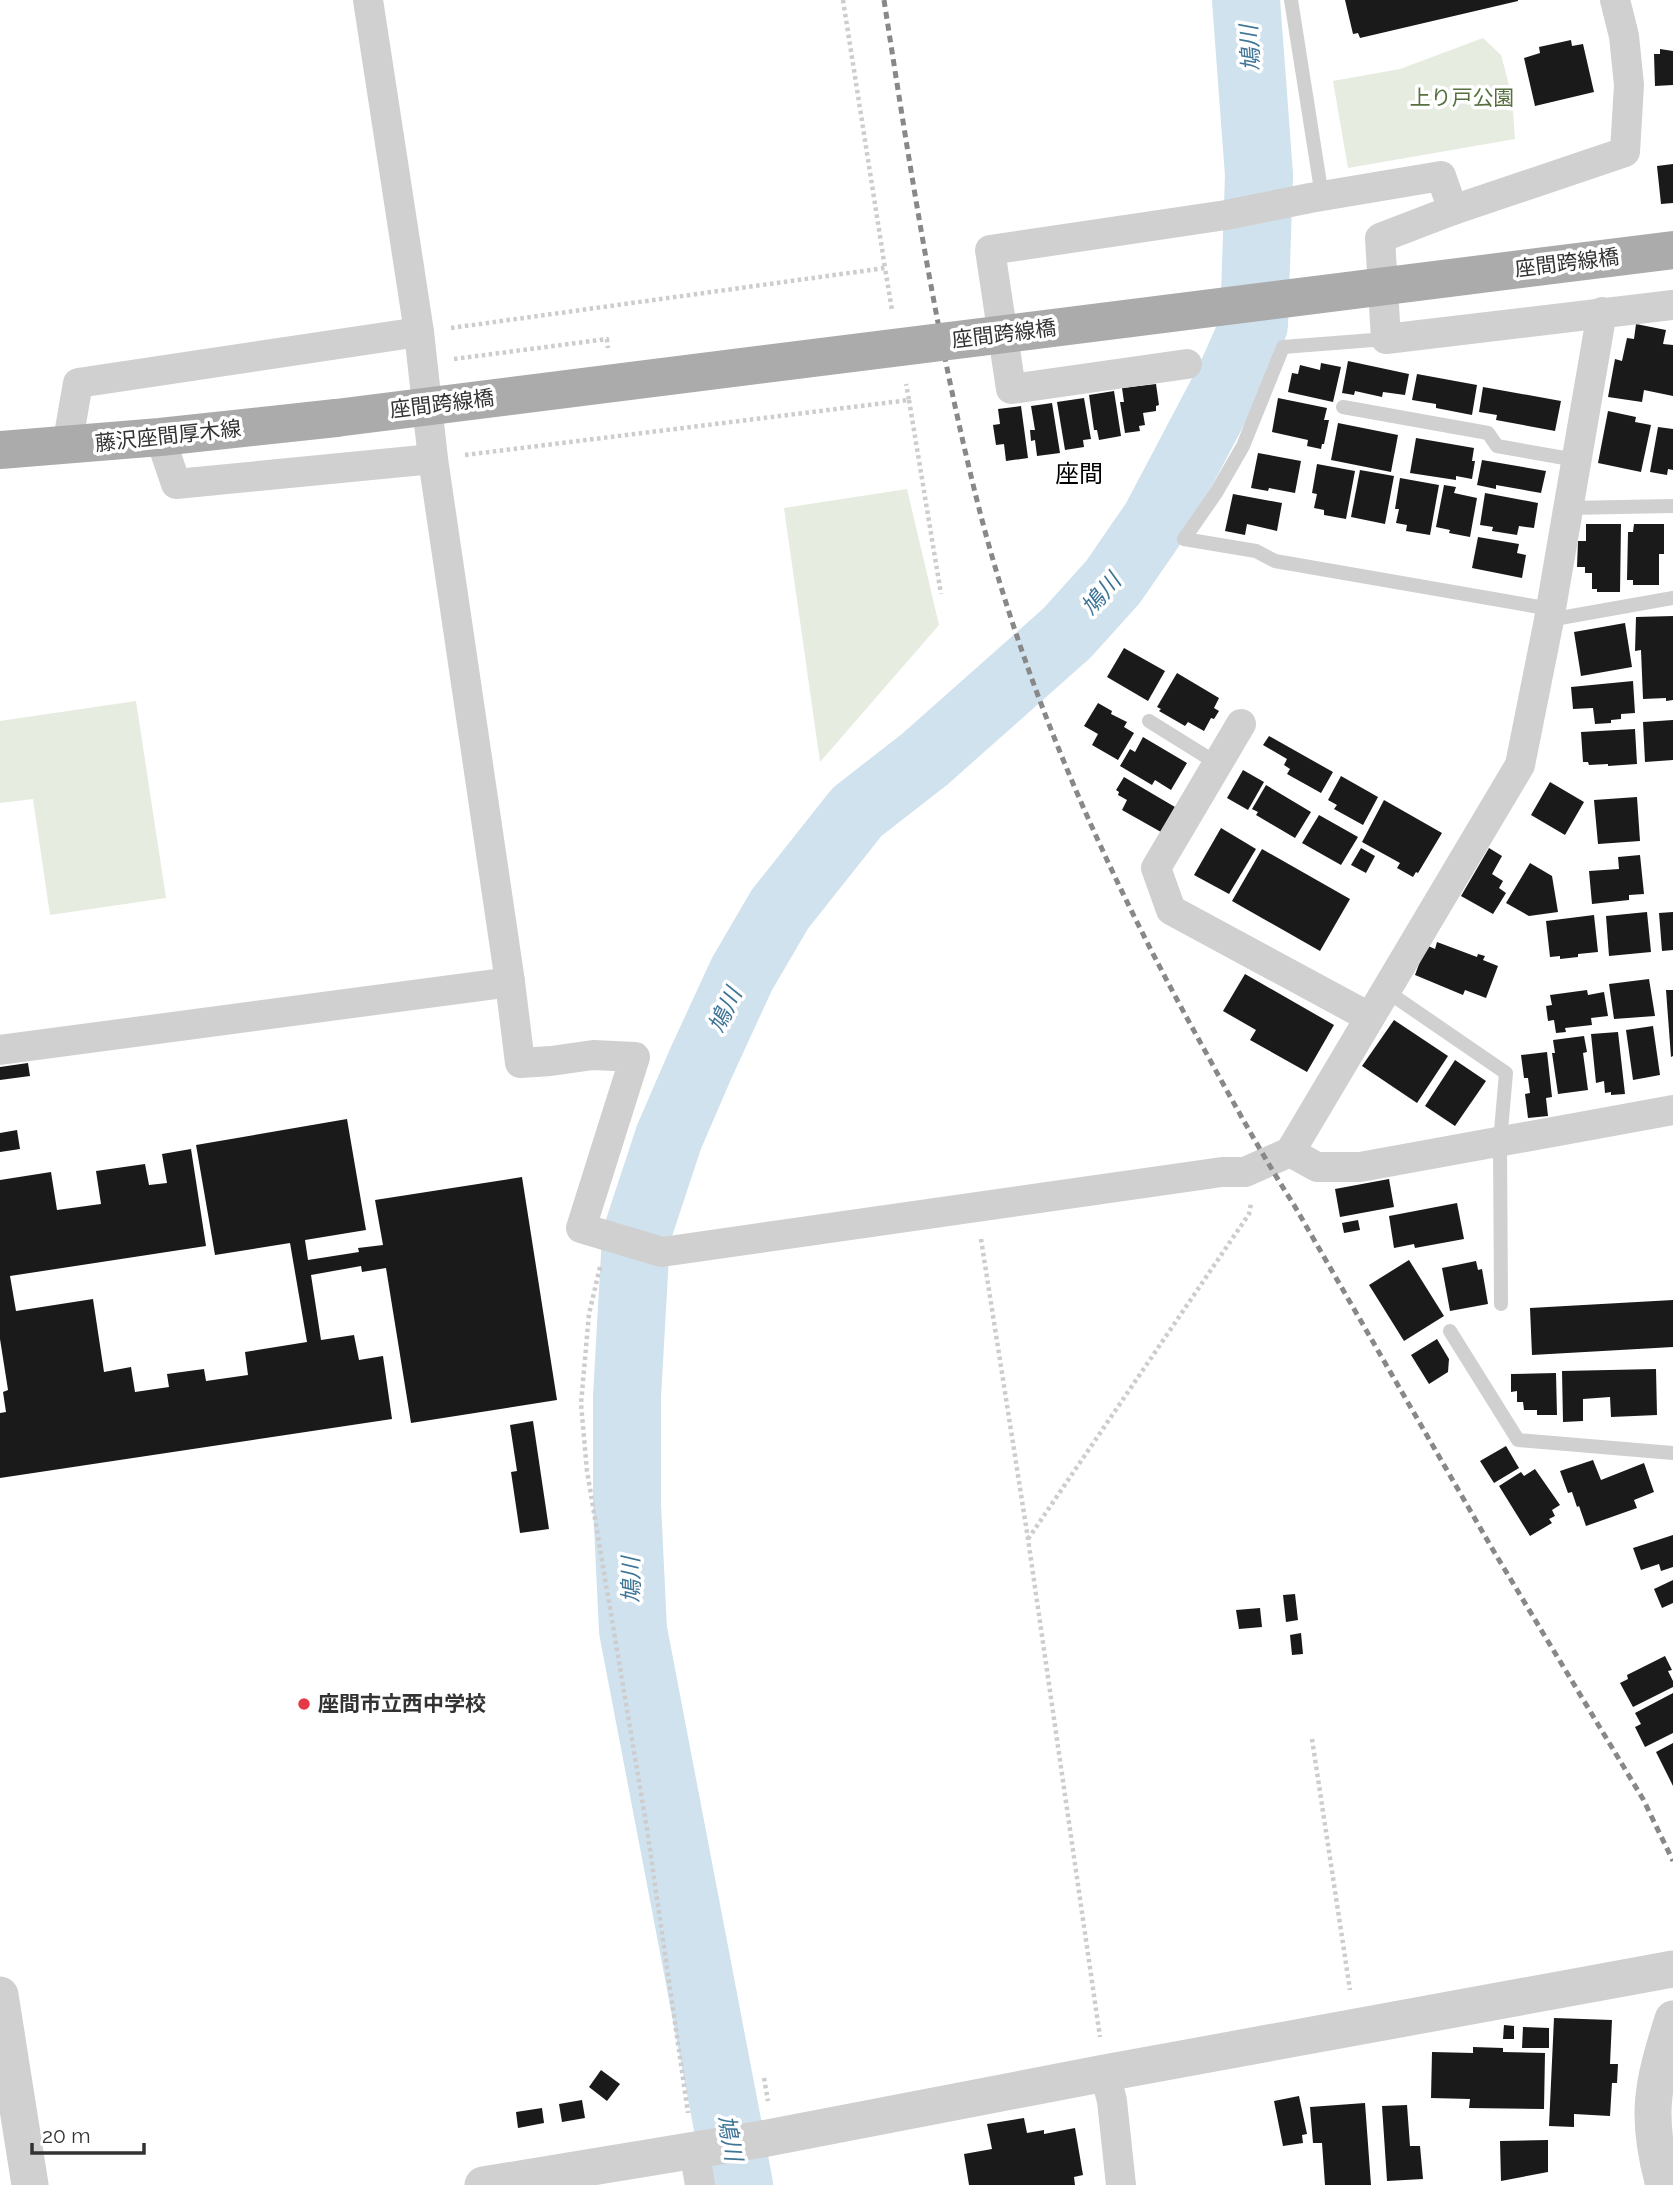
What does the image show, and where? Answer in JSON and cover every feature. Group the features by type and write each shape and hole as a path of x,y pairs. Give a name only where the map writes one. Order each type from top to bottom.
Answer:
{"main road":[{"name":"座間跨線橋","path":"336,418 1673,250"},
{"name":"藤沢座間厚木線","path":"0,450 66,446 336,418"}],"street":[{"path":"368,0 419,332 433,459 520,1063 551,1062 593,1055 635,1057 581,1228 662,1252 1222,1172 1245,1172 1290,1152 1520,765 1550,615 1602,313"},
{"path":"1615,0 1624,36 1629,85 1625,152 1453,210 1380,238 1386,339 1673,305"},
{"path":"1187,364 1011,389 990,250 1226,215 1441,176 1453,210"},
{"path":"66,446 78,383 419,332"},
{"path":"160,437 176,484 433,459"},
{"path":"1241,724 1156,868 1171,910 1369,1017"},
{"path":"0,1050 510,982"},
{"path":"1290,1152 1317,1167 1360,1167 1673,1110"},
{"path":"483,2185 762,2139 1673,1969"},
{"path":"0,1995 30,2185"},
{"path":"1664,2185 1656,2156 1651,2119 1656,2074 1673,2019"},
{"path":"1105,2073 1112,2101 1122,2185"},
{"path":"700,2148 701,2185"}],"lane":[{"path":"1291,0 1316,197"},
{"path":"1386,339 1283,347 1243,446 1216,493 1184,539 1256,551 1275,561 1550,615 1673,598"},
{"path":"1343,407 1488,433 1497,446 1576,460"},
{"path":"1568,508 1673,506"},
{"path":"1149,721 1218,764"},
{"path":"1385,990 1506,1073 1500,1142 1501,1304"},
{"path":"1450,1331 1518,1440 1673,1453"}],"path":[{"path":"843,0 884,268"},
{"path":"909,400 941,594"},
{"path":"1028,1539 1249,1213 1255,1188 1245,1172"},
{"path":"976,1208 1028,1539 1105,2073"},
{"path":"614,1237 589,1314 581,1404 587,1471 700,2148"},
{"path":"1312,1739 1356,2029"}],"green space":[{"name":"上り戸公園","path":"1483,38 1501,55 1512,96 1515,139 1348,168 1333,81 1400,69"},
{"path":"907,489 939,625 820,762 784,508"},
{"path":"136,701 166,898 50,915 33,799 0,803 0,721"}],"building":[{"path":"1345,0 1518,1 1360,38 1358,33 1353,34"},
{"path":"1571,40 1572,46 1583,44 1594,92 1535,106 1524,58 1540,53 1539,47"},
{"path":"1660,49 1673,51 1673,85 1655,86 1654,54 1660,54"},
{"path":"1673,164 1673,203 1661,204 1657,166"},
{"path":"1636,324 1666,330 1663,344 1673,345 1673,396 1644,390 1642,402 1608,397 1615,359 1622,361 1627,338 1634,339"},
{"path":"1348,361 1409,374 1405,395 1383,392 1382,397 1355,391 1354,395 1342,393"},
{"path":"1321,363 1341,367 1333,402 1288,392 1292,373 1298,374 1300,365 1320,370"},
{"path":"1417,374 1477,385 1472,415 1412,400"},
{"path":"1156,384 1159,405 1156,406 1156,411 1143,413 1145,425 1139,426 1140,431 1125,433 1120,402 1124,402 1122,388"},
{"path":"1483,387 1561,401 1555,431 1496,420 1497,415 1479,412"},
{"path":"1114,391 1121,436 1099,440 1097,430 1094,430 1089,395"},
{"path":"1084,398 1091,439 1083,440 1084,447 1065,450 1057,402"},
{"path":"1278,398 1327,408 1324,420 1329,420 1321,449 1307,446 1308,440 1272,432"},
{"path":"1052,403 1060,453 1037,456 1035,440 1031,441 1030,430 1035,430 1031,406"},
{"path":"1021,406 1028,458 1006,461 1004,444 996,445 993,425 1000,424 998,409"},
{"path":"1608,411 1636,417 1635,422 1651,425 1641,472 1598,463"},
{"path":"1338,423 1398,435 1391,472 1331,460"},
{"path":"1658,427 1673,429 1673,470 1668,469 1667,475 1650,472"},
{"path":"1416,438 1474,448 1472,479 1456,476 1456,480 1410,473"},
{"path":"1258,453 1301,461 1295,493 1251,488"},
{"path":"1482,460 1546,471 1541,493 1496,485 1496,489 1477,485"},
{"path":"1317,464 1355,471 1346,519 1324,515 1324,510 1314,508 1317,494 1312,493"},
{"path":"1360,470 1394,476 1385,524 1351,517"},
{"path":"1400,478 1439,485 1430,535 1406,531 1407,525 1396,523 1399,509 1395,509"},
{"path":"1444,485 1456,487 1454,493 1477,498 1470,537 1436,527"},
{"path":"1485,493 1538,503 1534,528 1519,526 1517,535 1492,531 1493,527 1480,525"},
{"path":"1233,494 1282,503 1277,531 1247,524 1245,535 1225,531"},
{"path":"1586,524 1621,524 1620,592 1597,592 1597,589 1592,589 1592,573 1585,573 1585,567 1577,567 1578,541 1586,541"},
{"path":"1634,524 1664,524 1664,554 1659,554 1659,585 1633,585 1633,580 1627,580 1628,532 1633,532"},
{"path":"1478,537 1519,544 1517,553 1526,555 1522,578 1472,568"},
{"path":"1673,616 1673,700 1643,699 1641,650 1635,651 1636,617"},
{"path":"1625,623 1632,667 1581,676 1574,632"},
{"path":"1124,648 1165,671 1148,701 1107,677"},
{"path":"1177,673 1219,698 1214,708 1219,711 1214,719 1211,718 1204,731 1188,722 1185,726 1159,711 1161,709 1157,707"},
{"path":"1633,681 1635,713 1621,714 1621,719 1611,720 1611,723 1595,724 1593,708 1573,709 1571,687"},
{"path":"1098,703 1127,722 1124,727 1134,733 1118,760 1092,745 1098,734 1084,726"},
{"path":"1673,720 1673,760 1645,762 1643,722"},
{"path":"1635,729 1637,764 1608,766 1583,762 1581,732"},
{"path":"1269,736 1333,772 1321,793 1287,774 1290,769 1284,765 1287,759 1263,745"},
{"path":"1143,737 1187,763 1171,790 1155,780 1152,785 1120,766 1130,749 1135,752"},
{"path":"1243,770 1264,782 1248,810 1227,798"},
{"path":"1341,776 1378,797 1363,825 1334,809 1337,805 1328,800"},
{"path":"1124,777 1175,807 1161,832 1122,810 1127,800 1118,795 1116,790"},
{"path":"1550,782 1584,802 1565,835 1531,815"},
{"path":"1266,785 1311,812 1295,838 1256,815 1258,812 1252,809"},
{"path":"1637,797 1640,841 1598,844 1594,800"},
{"path":"1384,800 1442,833 1413,877 1397,868 1400,863 1362,842"},
{"path":"1319,815 1358,837 1341,865 1302,843"},
{"path":"1221,828 1256,849 1229,894 1194,875"},
{"path":"1361,848 1375,856 1366,873 1351,865"},
{"path":"1489,848 1502,856 1492,874 1503,881 1499,888 1506,893 1493,914 1461,896"},
{"path":"1262,849 1350,899 1320,951 1232,901"},
{"path":"1640,855 1644,894 1629,895 1629,900 1592,904 1589,871 1619,869 1618,857"},
{"path":"1530,863 1552,876 1558,912 1529,916 1506,903"},
{"path":"1647,912 1651,952 1609,956 1606,916"},
{"path":"1673,912 1673,950 1662,951 1659,913"},
{"path":"1594,915 1598,952 1560,959 1560,956 1550,957 1546,921"},
{"path":"1437,942 1477,957 1478,954 1485,956 1483,960 1498,966 1486,998 1465,990 1463,995 1415,975 1426,945 1435,949"},
{"path":"1245,974 1334,1025 1307,1072 1250,1040 1256,1030 1223,1011"},
{"path":"1649,979 1655,1016 1614,1019 1609,984"},
{"path":"1587,990 1588,995 1604,992 1608,1016 1591,1018 1592,1025 1565,1028 1566,1032 1556,1033 1554,1020 1548,1021 1546,1006 1552,1005 1550,995"},
{"path":"1666,990 1673,990 1671,1057"},
{"path":"1394,1020 1448,1056 1417,1103 1362,1066"},
{"path":"1653,1026 1660,1075 1633,1080 1626,1030"},
{"path":"1618,1032 1625,1094 1611,1095 1611,1092 1605,1093 1604,1081 1596,1083 1591,1034"},
{"path":"1584,1036 1587,1052 1583,1053 1588,1090 1558,1094 1552,1053 1555,1053 1553,1040"},
{"path":"1547,1052 1552,1097 1546,1098 1548,1116 1528,1118 1525,1094 1530,1093 1528,1078 1524,1078 1521,1055"},
{"path":"1455,1060 1486,1081 1455,1126 1425,1106"},
{"path":"28,1063 30,1076 0,1080 0,1067"},
{"path":"347,1119 366,1230 305,1240 308,1260 359,1252 358,1248 383,1245 375,1200 522,1177 557,1400 411,1423 386,1268 362,1272 361,1266 311,1275 321,1340 354,1335 359,1360 383,1356 392,1419 0,1478 0,1413 6,1412 3,1392 8,1390 0,1339 0,1180 51,1172 57,1210 101,1204 96,1171 145,1164 149,1185 167,1183 162,1154 191,1149 206,1246 10,1276 16,1311 93,1299 104,1372 131,1367 135,1392 169,1387 167,1374 204,1369 206,1381 248,1375 245,1352 307,1342 290,1243 215,1255 196,1145"},
{"path":"17,1130 20,1149 0,1152 0,1133"},
{"path":"1389,1179 1394,1207 1340,1217 1335,1189"},
{"path":"1457,1203 1464,1239 1415,1248 1414,1244 1394,1248 1389,1216"},
{"path":"1358,1220 1360,1230 1344,1233 1342,1223"},
{"path":"1409,1260 1444,1316 1404,1341 1369,1285"},
{"path":"1476,1261 1478,1270 1482,1269 1488,1304 1450,1311 1442,1268"},
{"path":"1673,1300 1673,1347 1532,1355 1530,1308"},
{"path":"1437,1339 1449,1359 1448,1372 1429,1384 1411,1355"},
{"path":"1656,1369 1657,1415 1611,1417 1610,1397 1583,1399 1583,1421 1563,1422 1562,1371"},
{"path":"1556,1373 1557,1415 1537,1415 1537,1410 1524,1410 1523,1402 1517,1402 1517,1391 1511,1392 1511,1374"},
{"path":"533,1421 549,1529 520,1533 511,1472 517,1471 510,1425"},
{"path":"1506,1446 1519,1468 1494,1483 1480,1461"},
{"path":"1593,1460 1601,1480 1644,1463 1654,1492 1634,1500 1637,1508 1586,1526 1579,1506 1577,1507 1572,1492 1568,1493 1560,1471"},
{"path":"1535,1469 1560,1505 1552,1510 1555,1516 1549,1519 1552,1523 1530,1536 1499,1486 1521,1472 1524,1476"},
{"path":"1673,1535 1673,1567 1661,1571 1659,1564 1641,1570 1633,1548"},
{"path":"1673,1580 1673,1603 1662,1608 1654,1589"},
{"path":"1295,1594 1298,1620 1286,1622 1283,1595"},
{"path":"1260,1608 1262,1627 1239,1629 1236,1610"},
{"path":"1301,1633 1303,1654 1292,1655 1290,1635"},
{"path":"1665,1656 1672,1670 1668,1671 1673,1687 1633,1707 1620,1683 1628,1679 1627,1675"},
{"path":"1673,1693 1673,1733 1645,1747 1635,1727 1641,1724 1635,1713"},
{"path":"1673,1743 1673,1786 1656,1752"},
{"path":"1554,2018 1612,2020 1610,2064 1618,2064 1617,2083 1612,2083 1610,2116 1574,2114 1574,2127 1549,2126"},
{"path":"1504,2025 1514,2026 1514,2039 1503,2039"},
{"path":"1523,2027 1549,2028 1549,2048 1522,2048"},
{"path":"1473,2047 1503,2048 1503,2052 1545,2053 1544,2109 1469,2108 1470,2099 1431,2098 1432,2052 1473,2053"},
{"path":"601,2070 620,2084 607,2101 589,2087"},
{"path":"1299,2096 1307,2134 1302,2135 1303,2143 1283,2146 1274,2101"},
{"path":"582,2100 585,2118 562,2122 559,2104"},
{"path":"1365,2103 1371,2185 1325,2185 1322,2143 1313,2143 1310,2107"},
{"path":"1407,2105 1410,2146 1420,2146 1423,2179 1387,2181 1382,2106"},
{"path":"542,2108 544,2123 518,2128 516,2112"},
{"path":"1024,2118 1027,2133 1044,2130 1044,2134 1075,2128 1083,2175 1074,2177 1075,2185 969,2185 964,2154 992,2149 987,2124"},
{"path":"1548,2140 1548,2172 1501,2181 1500,2141"}],"waterway":[{"name":"鳩川","path":"739,2185 633,1630 627,1505 627,1397 636,1237 669,1137 701,1063 742,974 780,909 857,812 925,759 1067,633 1113,582 1155,521 1231,377 1254,325 1259,175 1246,0"}],"railway":[{"path":"884,0 927,262 966,456 982,520 1024,658 1076,792 1137,922 1237,1108 1493,1550 1643,1799 1673,1861"}],"place":[{"name":"座間市立西中学校","path":"304,1704"}],"district":[{"name":"座間","path":"1079,474"}]}
